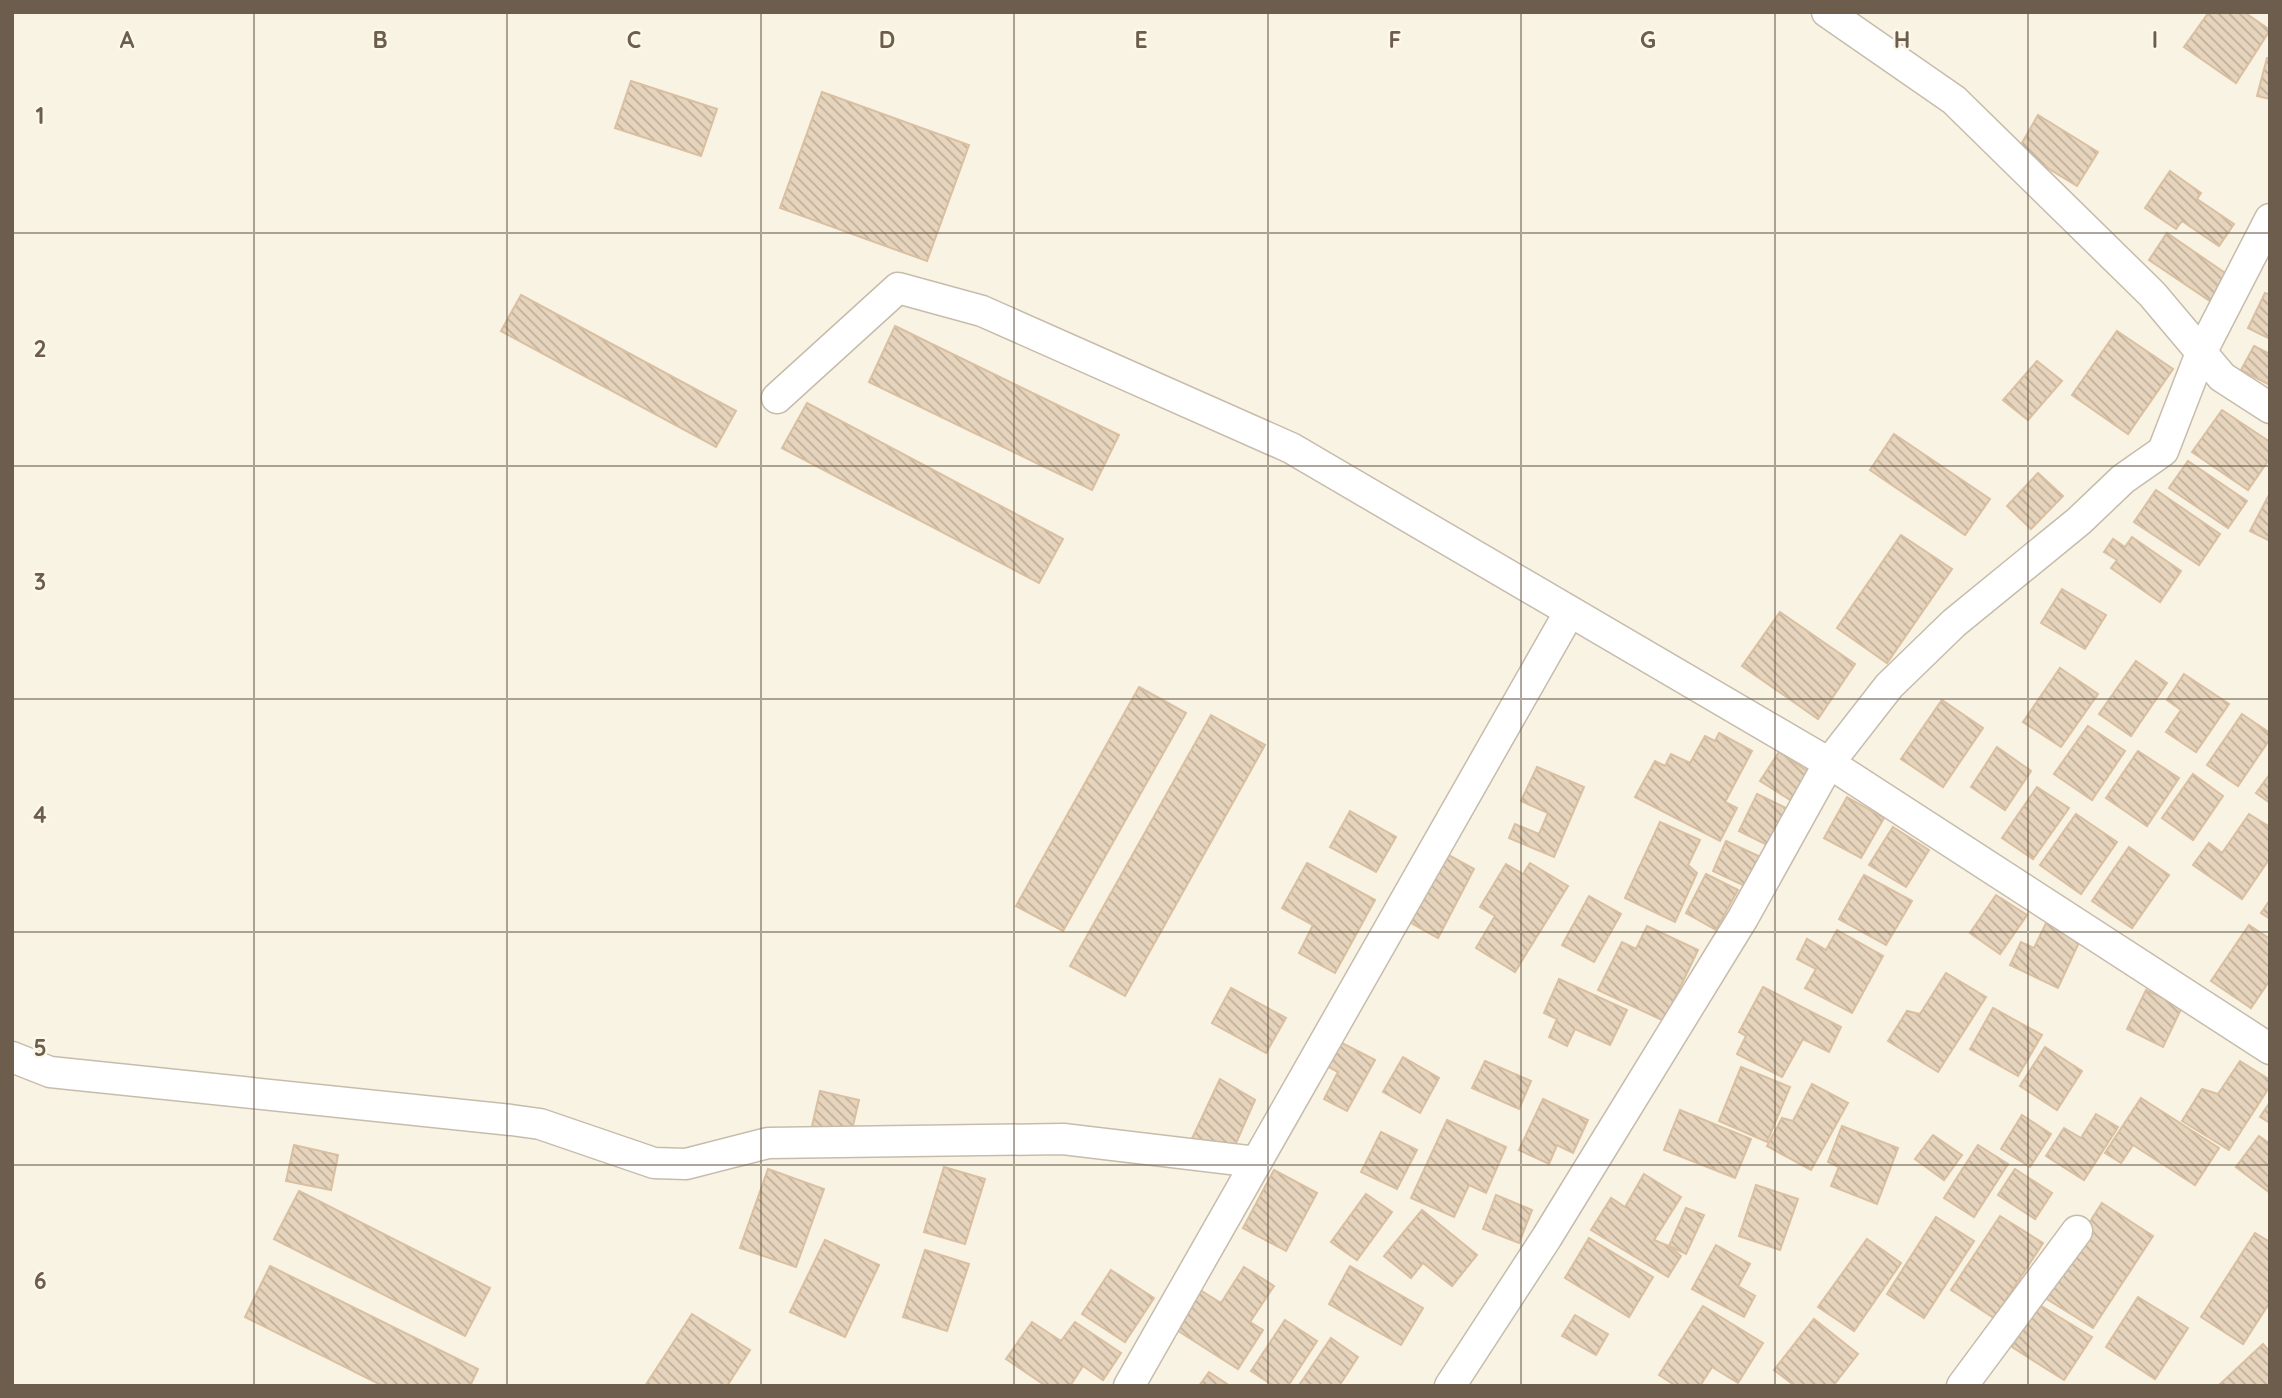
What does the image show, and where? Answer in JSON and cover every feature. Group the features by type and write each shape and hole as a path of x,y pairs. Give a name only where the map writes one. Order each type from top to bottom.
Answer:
{"street":[{"path":"1827,12 1954,100 2152,294 2222,377 2270,408"},
{"path":"1450,1386 1554,1225 1736,930 1829,763 1889,686 1954,623 2079,522 2123,479 2162,451 2201,353 2270,219"},
{"path":"778,398 898,288 982,312 1291,448 1829,763 2270,1049"},
{"path":"1129,1386 1569,613"},
{"path":"12,1057 50,1072 540,1124 654,1163 673,1166 768,1143 1063,1139 1256,1162"},
{"path":"12,1081 50,1072"},
{"path":"1962,1386 2077,1231"}],"building":[{"path":"2209,12 2244,12 2270,30 2236,83 2184,47"},
{"path":"2267,58 2270,58 2270,99 2257,96"},
{"path":"631,81 717,109 701,156 615,128"},
{"path":"822,92 969,145 927,261 780,208"},
{"path":"2038,115 2098,152 2077,186 2018,150"},
{"path":"2170,171 2201,193 2197,199 2234,224 2219,246 2182,221 2176,229 2145,208"},
{"path":"2167,233 2228,275 2210,301 2149,260"},
{"path":"2265,293 2270,295 2270,339 2248,328"},
{"path":"521,295 736,411 716,447 501,331"},
{"path":"895,326 1119,435 1092,490 869,382"},
{"path":"2117,331 2173,369 2128,434 2072,395"},
{"path":"2254,346 2270,354 2270,385 2241,370"},
{"path":"2037,361 2062,381 2028,420 2003,400"},
{"path":"807,403 1063,539 1039,583 782,448"},
{"path":"2222,410 2270,442 2270,458 2248,490 2192,452"},
{"path":"1894,434 1990,499 1965,535 1870,470"},
{"path":"2188,461 2247,501 2228,528 2169,488"},
{"path":"2038,473 2063,496 2031,529 2007,506"},
{"path":"2156,490 2220,534 2199,565 2134,522"},
{"path":"2270,493 2270,541 2250,531"},
{"path":"1901,535 1952,569 1887,663 1837,628"},
{"path":"2132,537 2181,571 2160,602 2111,568 2117,560 2104,552 2113,539 2125,547"},
{"path":"2062,589 2106,615 2085,649 2041,623"},
{"path":"1780,612 1855,664 1818,719 1742,666"},
{"path":"2136,661 2167,683 2131,736 2099,714"},
{"path":"2060,668 2098,694 2061,747 2023,722"},
{"path":"2184,674 2229,704 2196,752 2166,732 2181,710 2167,700"},
{"path":"1139,687 1186,713 1063,931 1016,906"},
{"path":"1942,700 1983,728 1943,787 1901,759"},
{"path":"2242,714 2270,733 2270,739 2238,786 2207,765"},
{"path":"1211,715 1265,745 1125,996 1070,966"},
{"path":"2088,726 2125,751 2092,800 2054,774"},
{"path":"1719,733 1752,751 1725,802 1737,808 1720,841 1635,797 1655,761 1665,766 1671,754 1690,763 1705,736 1715,741"},
{"path":"1997,747 2031,771 2005,810 1971,787"},
{"path":"2138,751 2179,778 2147,826 2106,798"},
{"path":"1779,752 1809,772 1790,800 1760,781"},
{"path":"1537,767 1584,787 1554,857 1509,838 1515,824 1539,834 1548,813 1521,801"},
{"path":"2193,774 2223,796 2193,840 2162,818"},
{"path":"2270,774 2270,803 2256,793"},
{"path":"2037,787 2069,808 2033,859 2002,838"},
{"path":"1757,794 1788,809 1769,846 1739,831"},
{"path":"1847,797 1884,818 1861,858 1824,838"},
{"path":"1350,811 1396,837 1376,872 1330,847"},
{"path":"2076,814 2117,842 2081,894 2040,865"},
{"path":"2249,814 2270,827 2270,858 2242,899 2193,865 2209,843 2222,853"},
{"path":"1660,822 1700,840 1688,865 1697,873 1675,922 1625,898"},
{"path":"1893,827 1929,850 1906,887 1869,865"},
{"path":"1726,841 1765,859 1751,889 1713,871"},
{"path":"2129,847 2169,875 2132,928 2092,901"},
{"path":"1443,852 1474,869 1438,938 1406,920"},
{"path":"1307,863 1375,900 1335,973 1299,953 1313,925 1282,908"},
{"path":"1530,863 1568,886 1515,972 1476,948 1495,916 1480,907 1506,864 1523,874"},
{"path":"1706,874 1738,890 1716,930 1686,913"},
{"path":"1864,875 1912,901 1886,945 1839,919"},
{"path":"1996,895 2027,915 2000,954 1970,933"},
{"path":"1589,896 1621,914 1594,962 1562,945"},
{"path":"2270,900 2270,919 2261,913"},
{"path":"2048,919 2082,936 2058,988 2010,965 2021,942 2034,948"},
{"path":"2249,925 2270,939 2270,980 2251,1008 2211,981"},
{"path":"1647,926 1698,950 1664,1021 1598,990 1622,942 1636,949"},
{"path":"1837,930 1883,956 1852,1013 1805,988 1816,969 1797,959 1807,939 1826,950"},
{"path":"1946,973 1986,997 1938,1072 1888,1041 1907,1011 1920,1014"},
{"path":"1559,979 1627,1010 1610,1045 1575,1029 1567,1046 1549,1037 1557,1019 1544,1013"},
{"path":"1763,987 1841,1027 1829,1052 1803,1039 1782,1077 1737,1054 1746,1036 1739,1032"},
{"path":"1231,988 1286,1018 1266,1053 1212,1023"},
{"path":"2146,990 2182,1007 2163,1047 2127,1029"},
{"path":"1993,1008 2042,1035 2018,1076 1970,1049"},
{"path":"1340,1042 1375,1060 1347,1111 1324,1099 1338,1072 1327,1066"},
{"path":"2045,1047 2082,1071 2057,1110 2020,1086"},
{"path":"1403,1057 1439,1078 1420,1113 1383,1092"},
{"path":"1485,1061 1531,1081 1519,1109 1472,1088"},
{"path":"2240,1061 2270,1080 2270,1086 2229,1150 2182,1121 2202,1089 2218,1094"},
{"path":"1741,1067 1790,1087 1767,1142 1719,1121"},
{"path":"1220,1079 1255,1100 1233,1150 1189,1145"},
{"path":"1812,1084 1848,1103 1811,1170 1767,1146 1782,1118 1793,1121"},
{"path":"820,1091 859,1100 851,1134 812,1126"},
{"path":"2141,1098 2219,1148 2195,1185 2133,1145 2121,1163 2105,1153"},
{"path":"1543,1099 1588,1120 1573,1153 1557,1145 1549,1164 1519,1150"},
{"path":"2270,1102 2270,1123 2260,1117"},
{"path":"1680,1110 1751,1139 1735,1178 1664,1150"},
{"path":"2096,1114 2118,1127 2084,1180 2046,1156 2064,1128 2081,1138"},
{"path":"2022,1115 2051,1134 2030,1167 2001,1149"},
{"path":"1447,1120 1506,1147 1486,1193 1469,1185 1454,1217 1411,1198"},
{"path":"1842,1126 1898,1148 1877,1204 1831,1186 1839,1167 1828,1162"},
{"path":"1381,1132 1417,1150 1397,1189 1361,1172"},
{"path":"1933,1135 1962,1155 1944,1180 1915,1159"},
{"path":"2259,1136 2270,1144 2270,1193 2236,1167"},
{"path":"294,1145 338,1155 331,1190 286,1181"},
{"path":"1978,1145 2008,1164 1974,1217 1944,1198"},
{"path":"944,1167 985,1179 965,1244 924,1232"},
{"path":"768,1169 824,1189 796,1267 740,1248"},
{"path":"2015,1169 2052,1193 2035,1219 1998,1195"},
{"path":"1274,1170 1317,1193 1286,1251 1243,1228"},
{"path":"1644,1174 1681,1197 1654,1240 1669,1246 1681,1256 1668,1277 1591,1230 1611,1198 1625,1207"},
{"path":"1756,1185 1798,1199 1780,1250 1739,1236"},
{"path":"299,1191 490,1288 465,1336 274,1239"},
{"path":"1366,1194 1392,1212 1357,1260 1331,1242"},
{"path":"1496,1195 1532,1210 1519,1243 1483,1229"},
{"path":"2102,1203 2153,1236 2093,1328 2042,1296"},
{"path":"1686,1208 1704,1215 1686,1254 1669,1246"},
{"path":"1422,1210 1477,1255 1452,1286 1423,1263 1411,1278 1384,1256"},
{"path":"2000,1216 2043,1243 1994,1318 1951,1290"},
{"path":"1936,1217 1974,1241 1924,1318 1887,1294"},
{"path":"2255,1233 2270,1242 2270,1302 2243,1344 2201,1317"},
{"path":"1589,1238 1653,1277 1629,1317 1565,1278"},
{"path":"1867,1239 1901,1263 1854,1331 1818,1307"},
{"path":"825,1240 879,1265 845,1337 790,1312"},
{"path":"1716,1245 1750,1264 1738,1286 1755,1296 1744,1317 1692,1289"},
{"path":"925,1250 969,1264 947,1331 903,1317"},
{"path":"270,1266 478,1369 470,1386 383,1386 245,1317"},
{"path":"1350,1266 1423,1308 1401,1345 1329,1304"},
{"path":"1244,1267 1274,1286 1250,1322 1263,1330 1238,1369 1172,1327 1197,1288 1221,1303"},
{"path":"1111,1270 1154,1298 1125,1342 1082,1314"},
{"path":"2138,1297 2188,1328 2155,1379 2106,1347"},
{"path":"2038,1304 2092,1337 2064,1380 2012,1347"},
{"path":"1703,1306 1763,1343 1738,1383 1712,1367 1700,1386 1676,1386 1659,1375"},
{"path":"692,1314 750,1350 727,1386 645,1386"},
{"path":"1575,1315 1608,1334 1596,1355 1562,1336"},
{"path":"1814,1319 1858,1354 1833,1386 1795,1386 1774,1370"},
{"path":"1285,1320 1317,1341 1288,1386 1274,1386 1251,1371"},
{"path":"1032,1322 1061,1341 1075,1322 1121,1353 1103,1380 1083,1366 1070,1386 1046,1386 1006,1359"},
{"path":"1331,1338 1358,1357 1339,1386 1303,1386 1300,1384"},
{"path":"2263,1344 2270,1352 2270,1386 2218,1386"},
{"path":"1209,1372 1230,1386 1199,1386"}]}
